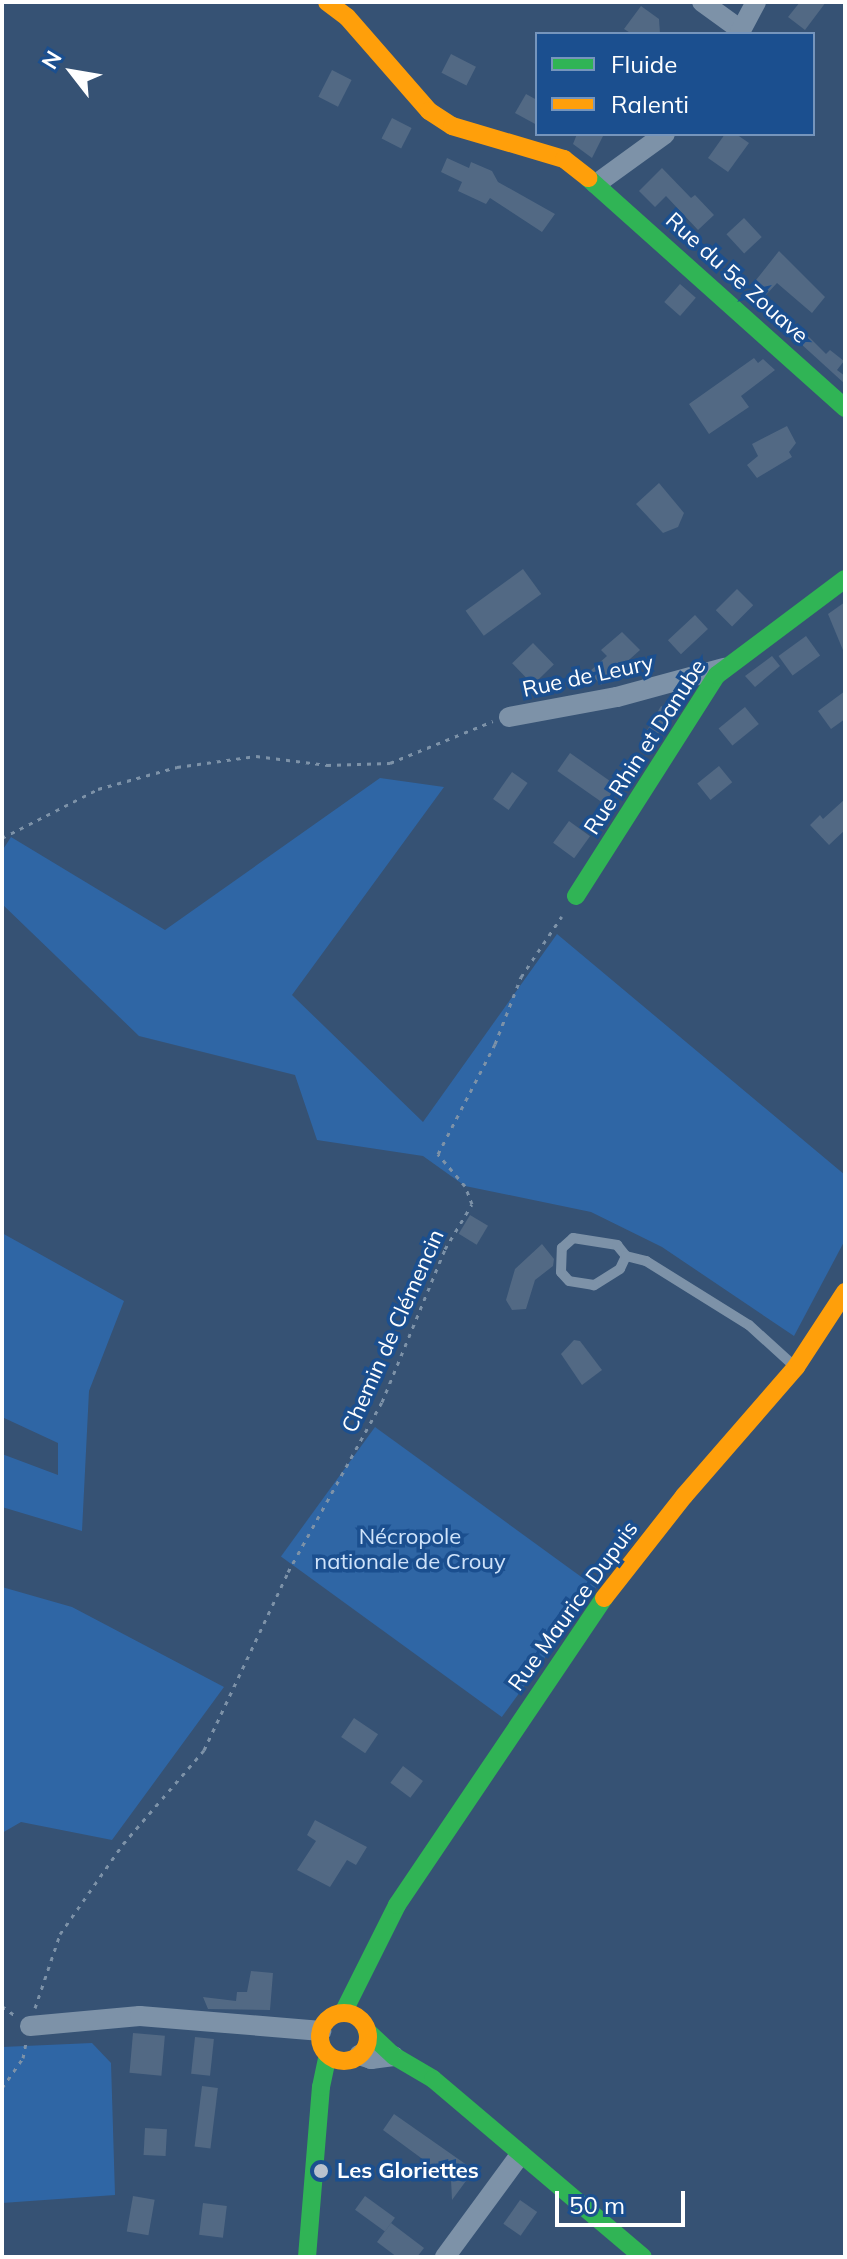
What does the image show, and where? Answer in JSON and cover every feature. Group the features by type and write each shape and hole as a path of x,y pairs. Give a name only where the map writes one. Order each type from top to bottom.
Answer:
{"street":[{"name":"Rue du 5e Zouave","path":"327,2 347,17 429,111 452,126 564,159 596,184 845,408"},
{"path":"702,2 740,32 756,2"},
{"path":"596,184 662,136"},
{"name":"Rue Rhin et Danube","path":"576,896 724,668 845,579"},
{"name":"Rue de Leury","path":"509,717 617,697 724,668"},
{"name":"Rue Maurice Dupuis","path":"343,2013 368,1967 378,1937 397,1905 605,1597 684,1496 796,1367 845,1292"},
{"name":"Rue Maurice Dupuis","path":"366,2028 368,1967"},
{"path":"307,2257 321,2087 328,2055 321,2045 321,2031 329,2018 343,2013 356,2016 394,2056 433,2079 635,2254"},
{"path":"30,2026 140,2016 321,2031"},
{"path":"317,2133 331,2090 367,2044 366,2028"},
{"path":"328,2055 371,2059 394,2056"},
{"path":"445,2257 520,2155"}],"lane":[{"path":"626,1256 620,1269 594,1285 569,1281 561,1272 562,1248 573,1238 617,1245 626,1256 646,1261 749,1325 796,1367"}],"path":[{"path":"2,838 98,789 177,767 256,756 327,765 390,763 473,727 509,717"},
{"name":"Chemin de Clémencin","path":"30,2026 60,1934 123,1844 204,1750 288,1572 382,1402 445,1249 472,1204 465,1186 438,1154 495,1044 521,977 576,896"},
{"path":"2,2088 23,2058 30,2026"}],"green space":[{"path":"380,778 444,787 292,995 423,1122 557,934 845,1175 845,1240 794,1336 662,1247 591,1212 465,1186 423,1156 317,1140 295,1075 139,1036 2,904 2,851 11,837 165,930"},
{"path":"2,1233 124,1301 89,1391 82,1531 2,1507 2,1454 58,1475 58,1443 2,1417"},
{"name":"Nécropole nationale de Crouy","path":"375,1427 596,1587 502,1717 281,1556"},
{"path":"2,1587 72,1607 224,1687 112,1840 21,1822 2,1833"},
{"path":"92,2043 111,2063 115,2195 2,2203 2,2047"}],"building":[{"path":"800,2 826,2 805,30 788,17"},
{"path":"641,6 659,19 660,32 629,32 624,29"},
{"path":"451,54 476,67 466,85 441,73"},
{"path":"332,70 352,80 338,107 318,97"},
{"path":"526,94 535,99 535,124 515,113"},
{"path":"392,118 412,128 401,148 382,138"},
{"path":"576,136 603,136 592,158 573,144"},
{"path":"724,136 739,136 749,143 728,172 708,158"},
{"path":"447,158 469,168 471,162 492,171 498,182 555,214 542,232 490,198 486,204 458,191 462,182 441,172"},
{"path":"662,168 691,198 695,195 714,215 698,230 666,196 655,207 639,191"},
{"path":"744,218 762,237 744,253 726,234"},
{"path":"779,251 825,297 812,313 777,283 765,296 752,285"},
{"path":"680,284 696,298 680,316 664,302"},
{"path":"807,335 826,354 830,350 844,361 837,370 845,376 845,384 800,343"},
{"path":"754,358 758,363 763,359 775,370 741,396 749,407 709,434 689,404"},
{"path":"787,426 796,443 789,452 792,457 757,478 747,465 758,456 752,444"},
{"path":"659,483 684,513 678,527 663,533 636,504"},
{"path":"523,569 541,594 484,636 466,611"},
{"path":"737,589 753,605 732,626 716,610"},
{"path":"845,602 845,655 828,614"},
{"path":"695,615 708,629 681,654 668,640"},
{"path":"622,632 640,650 601,685 589,672 607,656 601,650"},
{"path":"806,636 820,655 793,675 778,656"},
{"path":"533,643 554,665 533,685 512,663"},
{"path":"772,656 780,666 755,687 745,676"},
{"path":"845,691 845,719 831,729 818,711"},
{"path":"661,706 672,712 656,737 646,732"},
{"path":"745,707 759,724 732,745 719,728"},
{"path":"570,753 617,786 604,804 557,771"},
{"path":"719,766 732,782 710,800 697,784"},
{"path":"512,772 528,783 509,810 493,799"},
{"path":"845,799 845,830 829,845 810,825 820,815 823,819"},
{"path":"569,821 590,836 574,858 553,843"},
{"path":"470,1215 488,1226 477,1245 459,1234"},
{"path":"542,1244 554,1259 553,1266 535,1280 526,1309 512,1310 506,1300 515,1269"},
{"path":"574,1340 580,1341 602,1370 582,1385 561,1354"},
{"path":"354,1718 378,1734 365,1753 341,1737"},
{"path":"403,1766 423,1781 410,1798 390,1783"},
{"path":"315,1820 367,1847 356,1865 347,1860 330,1887 297,1870 316,1841 307,1835"},
{"path":"251,1971 273,1973 270,2010 208,2009 203,1997 236,2001 237,1992 247,1992"},
{"path":"133,2033 165,2036 161,2076 130,2073"},
{"path":"195,2037 214,2039 210,2076 191,2074"},
{"path":"202,2086 218,2088 210,2148 195,2147"},
{"path":"394,2114 474,2170 452,2200 451,2180 383,2130"},
{"path":"145,2128 167,2129 166,2156 144,2155"},
{"path":"133,2196 155,2200 148,2235 127,2231"},
{"path":"365,2196 395,2218 385,2232 355,2210"},
{"path":"520,2200 537,2212 521,2236 503,2224"},
{"path":"203,2203 227,2206 223,2238 199,2235"},
{"path":"391,2223 424,2248 417,2257 397,2257 377,2242"}],"traffic: fast":[{"path":"588,178 845,408"},
{"path":"576,896 717,675 845,579"},
{"path":"343,2013 397,1905 604,1598"},
{"path":"367,2031 394,2056 433,2079 643,2257"},
{"path":"307,2257 321,2087 328,2055"}],"traffic: slow":[{"path":"327,2 347,17 429,111 452,126 564,159 588,178"},
{"path":"604,1598 684,1496 796,1367 845,1292"},
{"path":"344,2013 361,2020 368,2037 361,2054 344,2061 327,2054 320,2037 327,2020 344,2013"}],"place":[{"name":"Les Gloriettes","path":"321,2171"}]}
